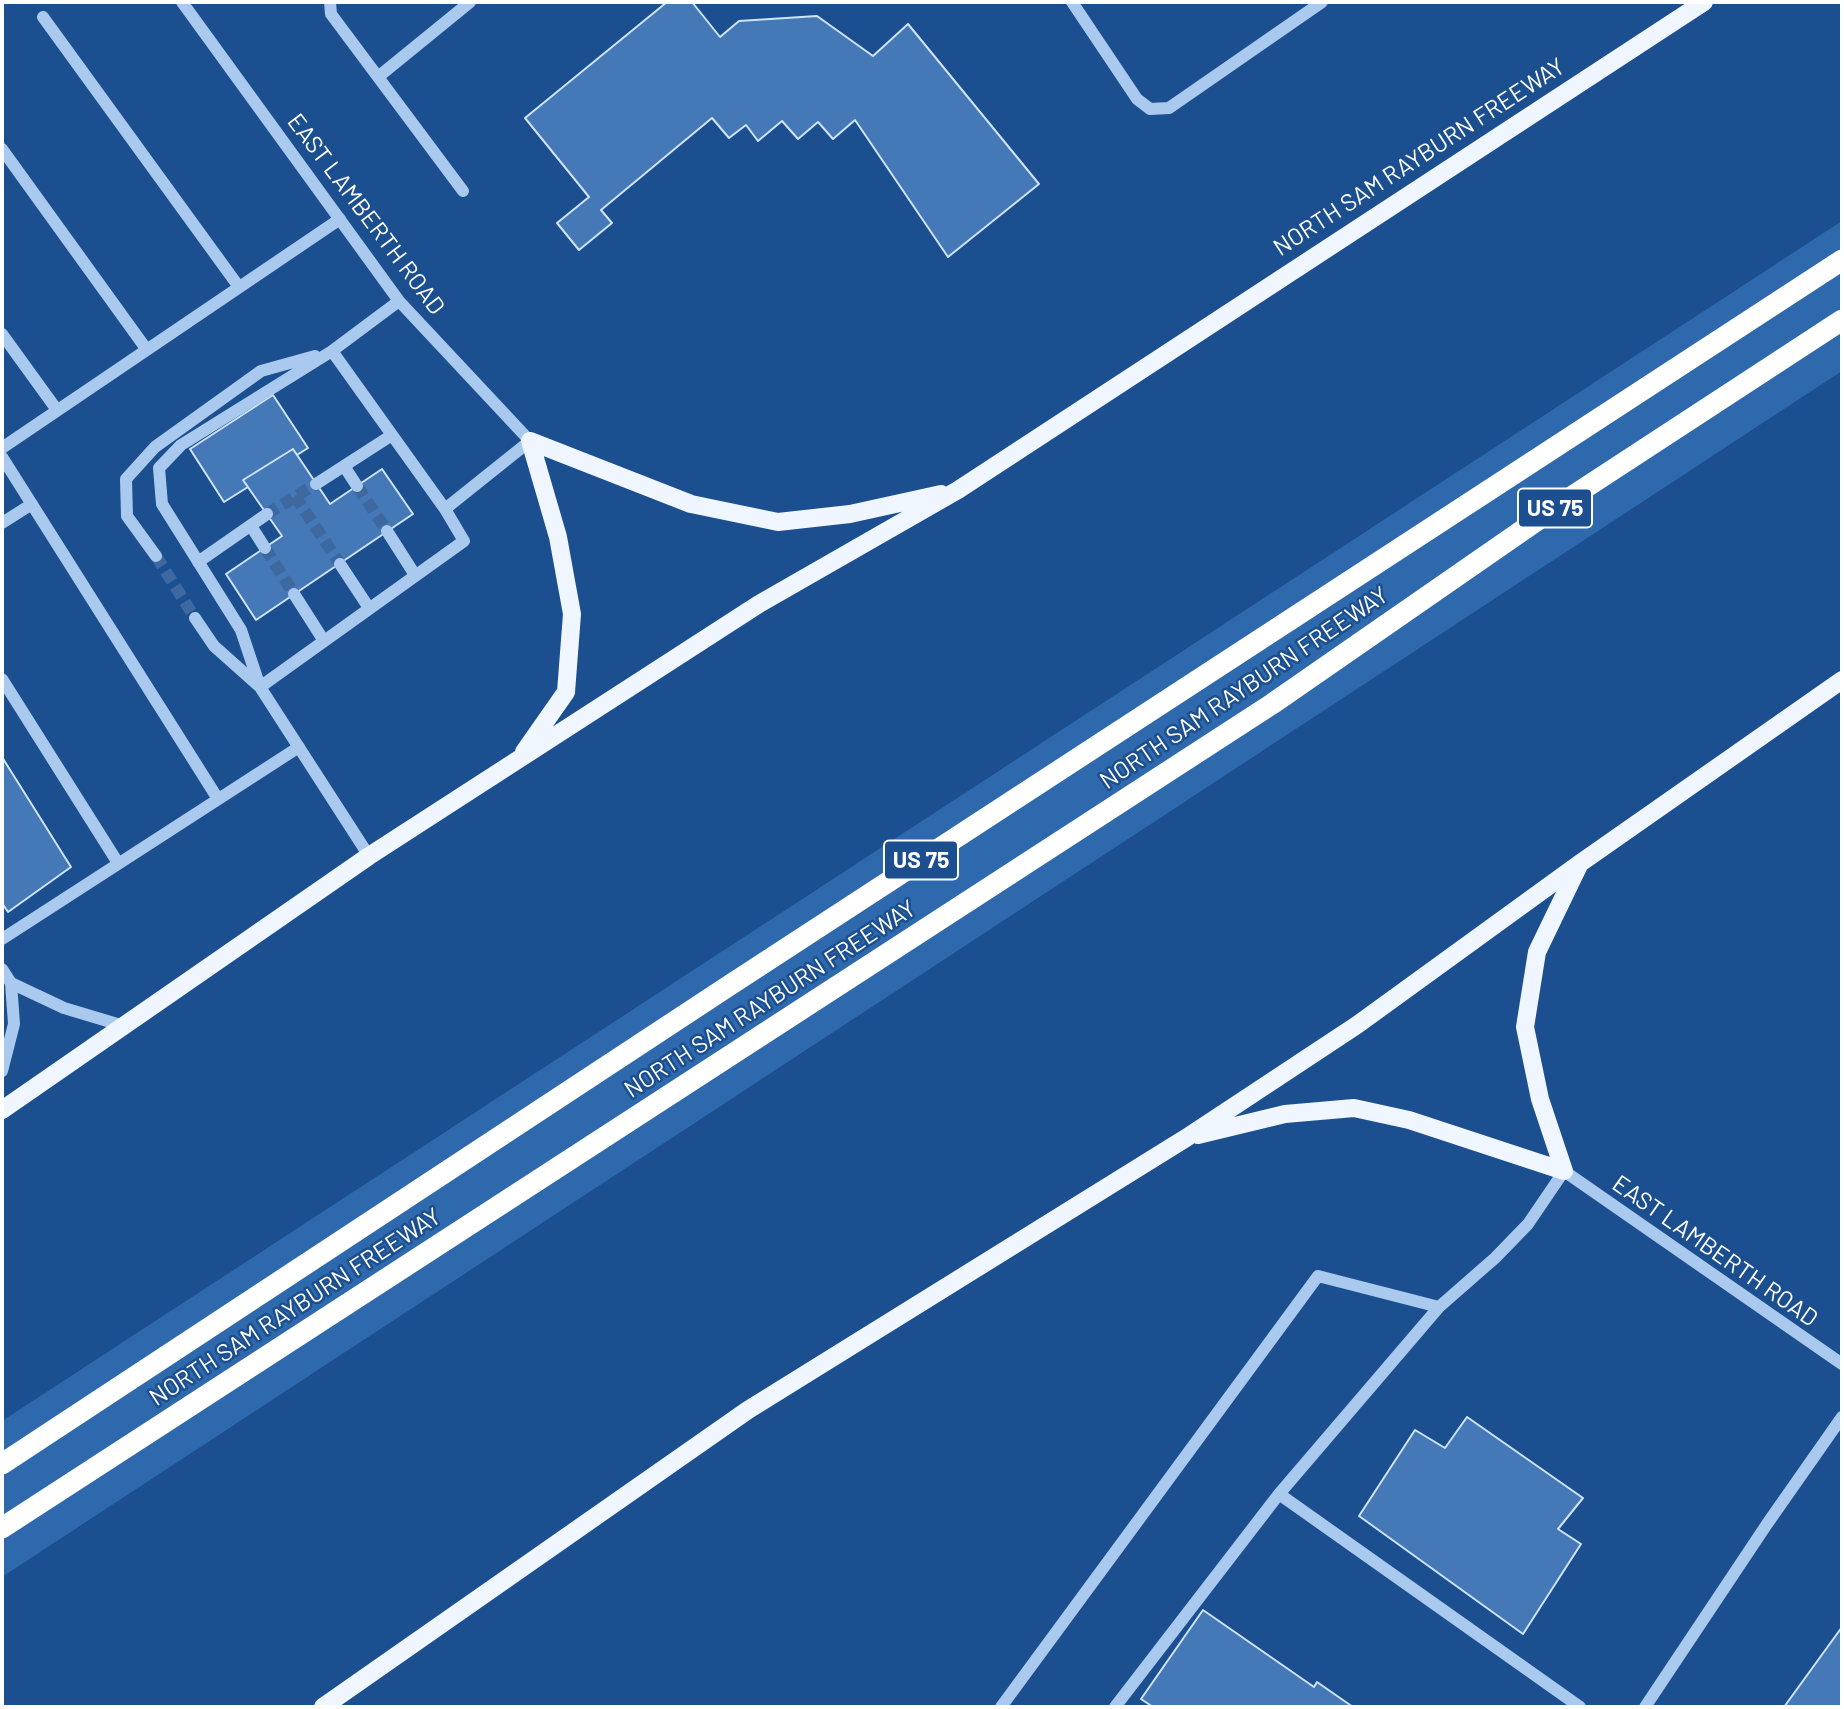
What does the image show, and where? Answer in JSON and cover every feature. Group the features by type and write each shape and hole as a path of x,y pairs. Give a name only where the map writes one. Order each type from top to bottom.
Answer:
{"highway":[{"name":"NORTH SAM RAYBURN FREEWAY","path":"2,1464 741,977 1842,260"},
{"name":"NORTH SAM RAYBURN FREEWAY","path":"2,1528 1272,704 1562,503 1842,320"}],"main road":[{"name":"NORTH SAM RAYBURN FREEWAY","path":"2,1110 369,856 758,604 958,490 1700,3"},
{"path":"530,441 691,504 778,522 850,514 958,490"},
{"path":"519,760 566,692 572,614 558,537 530,441"},
{"path":"323,1707 748,1410 1186,1138 1357,1026 1579,864 1842,680"},
{"path":"1564,1171 1540,1099 1525,1027 1537,951 1579,864"},
{"path":"1186,1138 1285,1114 1354,1108 1409,1120 1564,1171"}],"street":[{"name":"EAST LAMBERTH ROAD","path":"182,2 399,301 530,441"},
{"path":"330,2 331,14 463,191"},
{"path":"378,77 470,2"},
{"path":"1072,2 1137,99 1150,109 1169,108 1322,2"},
{"path":"43,17 239,287"},
{"path":"2,149 147,350"},
{"path":"2,447 340,219"},
{"path":"369,856 260,687 241,630 162,503 159,468 181,445 332,351 399,301"},
{"path":"2,334 57,410"},
{"path":"260,687 464,541 445,509 332,351"},
{"path":"156,556 127,516 126,480 155,447 261,371 332,351"},
{"path":"316,484 392,435"},
{"path":"445,509 530,441"},
{"path":"2,457 218,799"},
{"path":"344,466 357,486"},
{"path":"2,523 32,504"},
{"path":"198,562 267,514"},
{"path":"251,526 265,548"},
{"path":"387,531 415,575"},
{"path":"340,564 369,608"},
{"path":"294,594 324,641"},
{"path":"195,618 214,646 260,687"},
{"path":"2,679 118,863"},
{"path":"2,939 299,747"},
{"path":"2,969 10,983 14,1024 2,1071"},
{"path":"10,983 64,1008 124,1026"},
{"name":"EAST LAMBERTH ROAD","path":"1564,1171 1842,1364"},
{"path":"1115,1707 1279,1494 1439,1307 1495,1258 1528,1224 1564,1171"},
{"path":"1001,1707 1318,1276 1439,1307"},
{"path":"1645,1707 1842,1417"},
{"path":"1279,1494 1580,1707"}],"shaded area":[{"path":"1842,221 1842,371 2,1577 2,1421"}],"building":[{"path":"667,2 692,2 720,37 739,21 817,16 873,56 908,24 1039,184 948,257 855,120 833,139 818,122 798,139 782,121 758,141 746,125 729,138 712,118 601,210 612,223 579,250 557,223 589,197 525,118"},
{"path":"273,395 308,448 297,455 293,449 243,480 248,487 224,502 190,449"},
{"path":"293,449 330,504 382,469 413,514 256,620 226,574 282,536 243,480"},
{"path":"2,757 71,867 8,912 2,903"},
{"path":"1467,1417 1583,1498 1558,1529 1581,1544 1523,1634 1359,1516 1415,1430 1445,1448"},
{"path":"1203,1610 1314,1687 1317,1682 1353,1707 1153,1707 1141,1699"},
{"path":"1842,1627 1842,1707 1784,1707"}],"tunnel":[{"path":"267,514 316,484"},
{"path":"357,486 387,531"},
{"path":"295,496 340,564"},
{"path":"265,548 294,594"},
{"path":"156,556 195,618"}]}
